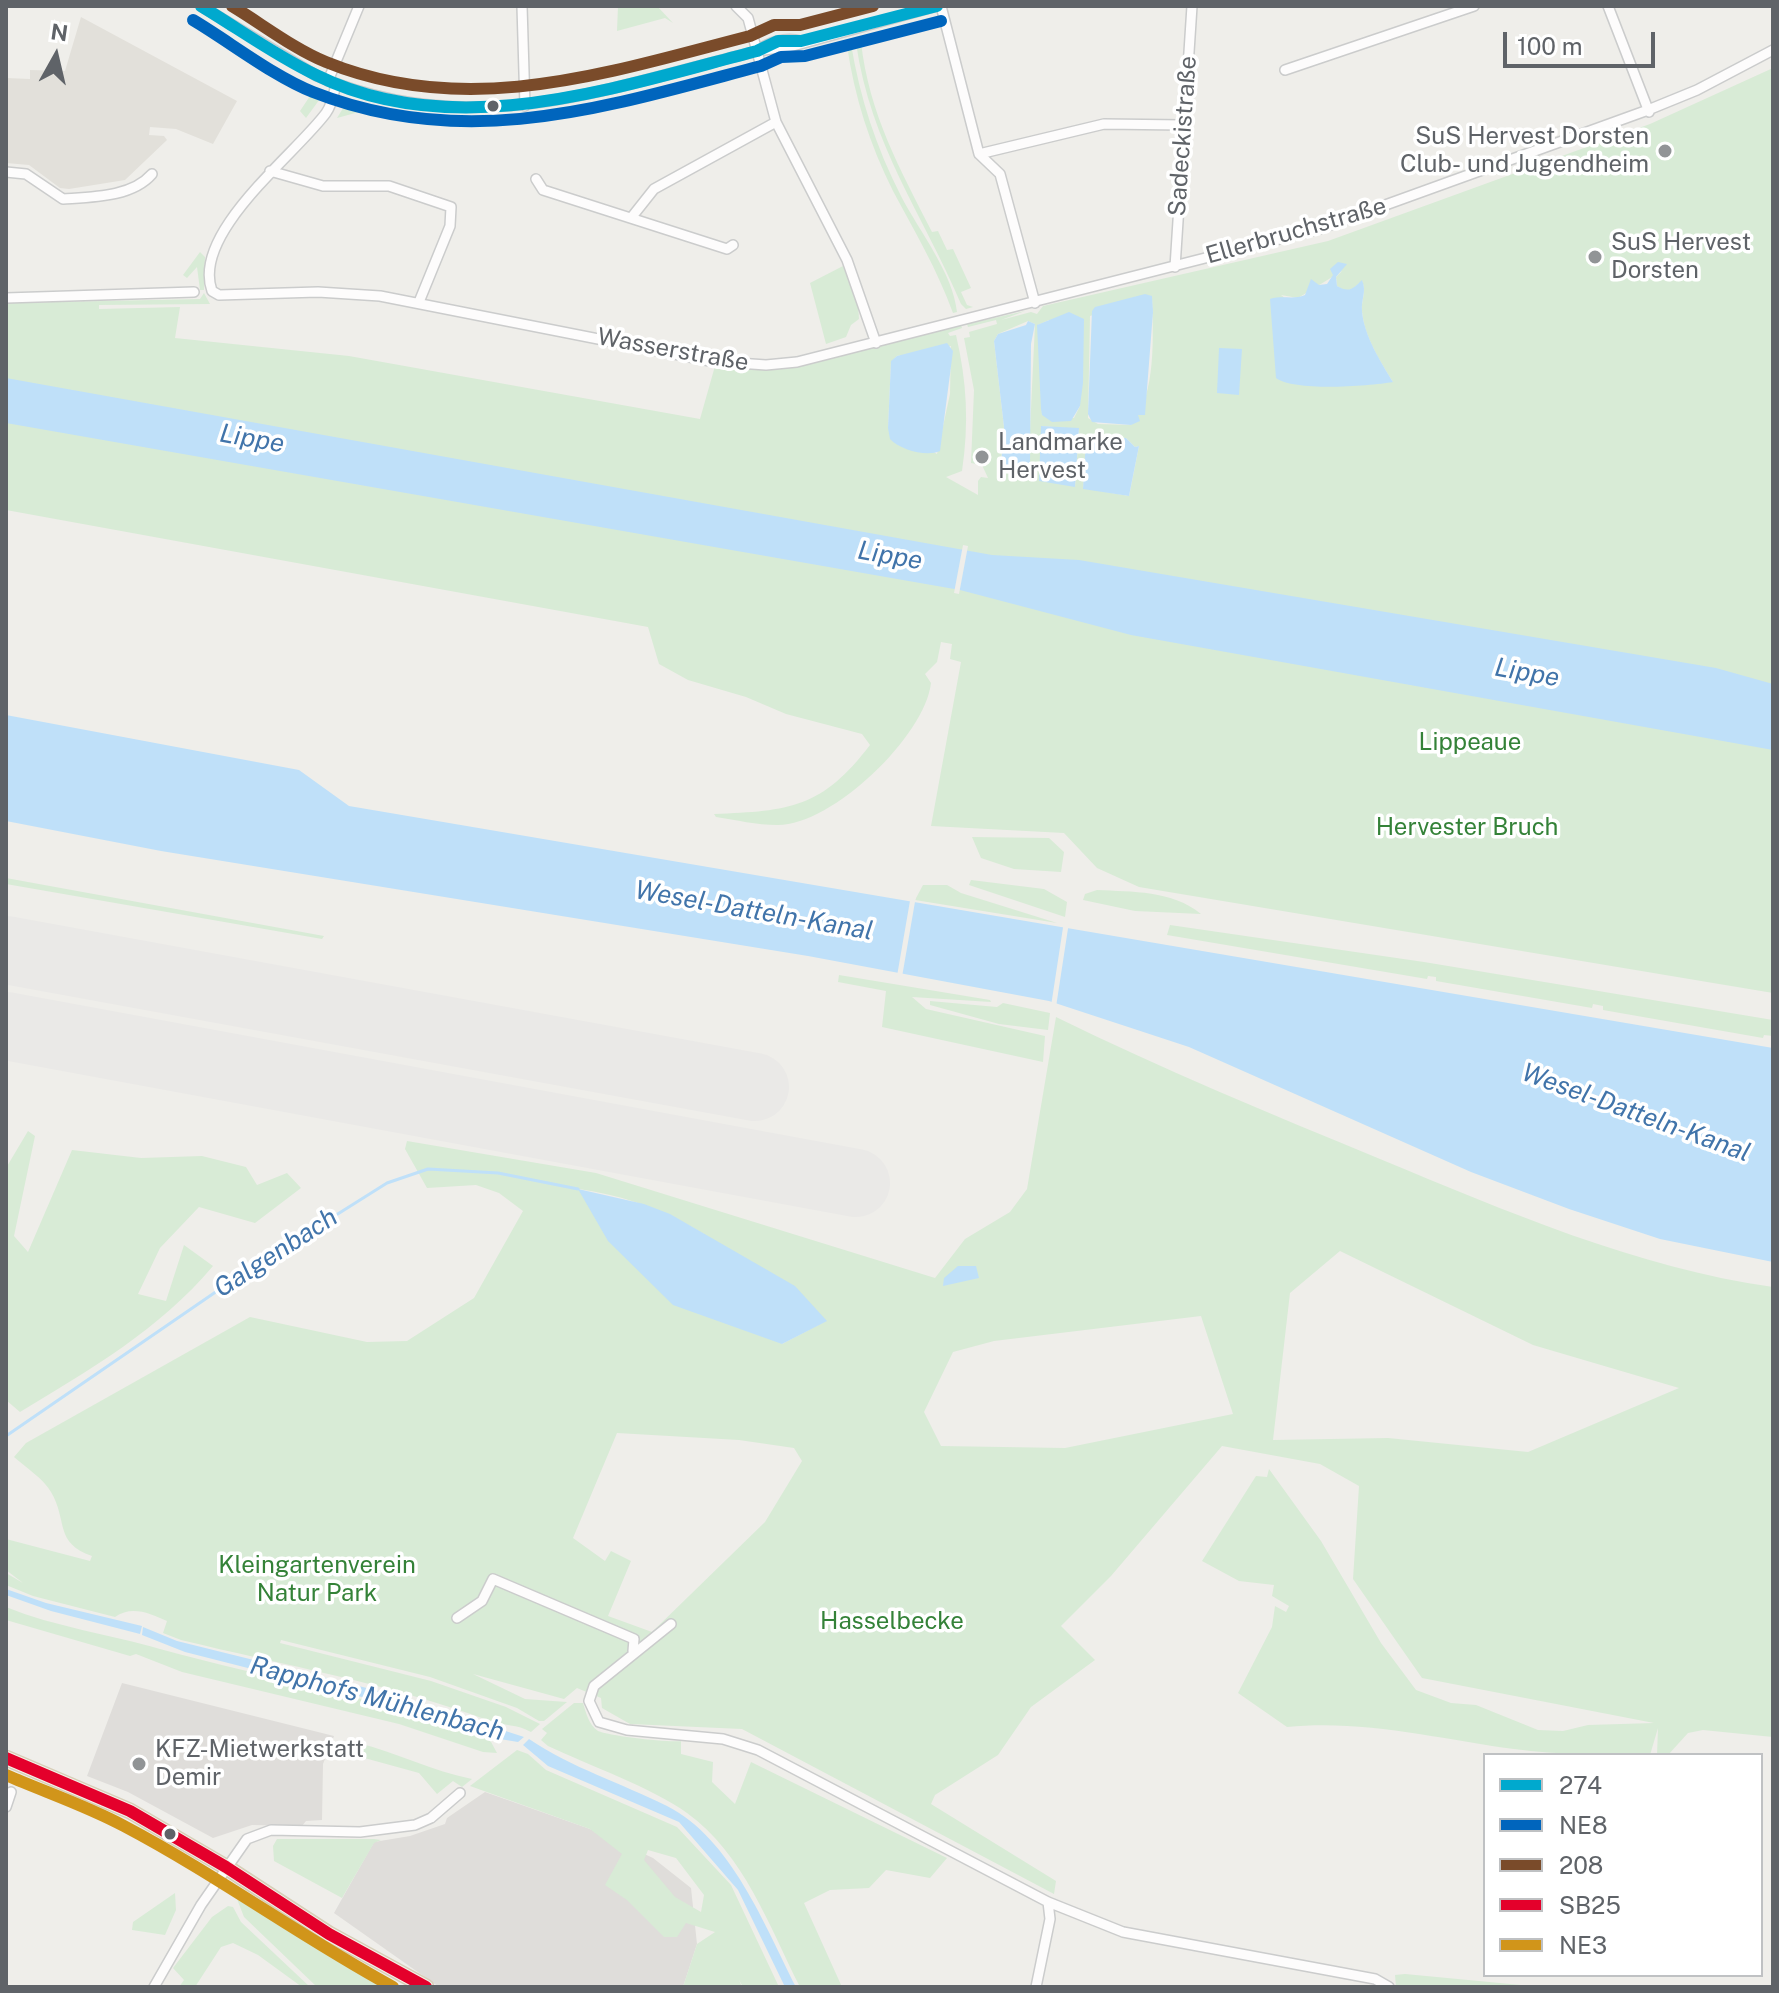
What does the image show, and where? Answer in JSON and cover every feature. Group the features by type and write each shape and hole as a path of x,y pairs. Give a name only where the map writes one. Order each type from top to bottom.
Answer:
{"main road":[{"path":"6,1758 130,1811 226,1867 329,1934 426,1987"}],"street":[{"path":"359,6 332,83 327,112 270,171 323,186 389,186 451,207 450,226 419,302"},
{"path":"522,6 525,106"},
{"path":"736,6 748,18 776,122 847,260 876,343"},
{"path":"204,7 332,83 424,105 480,110 525,106 757,51 766,44 790,39 801,41 939,6 979,154 1000,174 1035,303"},
{"name":"Sadeckistraße","path":"1175,267 1192,6"},
{"path":"1285,70 1474,6"},
{"path":"1608,6 1649,113"},
{"name":"Ellerbruchstraße","path":"1175,267 1319,229 1649,113 1773,50"},
{"path":"631,218 654,189 776,122"},
{"path":"979,154 1104,124 1183,125"},
{"name":"Wasserstraße","path":"270,171 214,249 207,268 212,291 219,295 335,292 419,302 738,365 797,362 1175,267"},
{"path":"6,172 26,174 63,199 122,192 142,185 152,174"},
{"path":"536,179 543,190 727,249 733,245"},
{"path":"6,298 194,292"},
{"path":"457,1618 482,1601 493,1579 634,1639 633,1651"},
{"path":"671,1624 633,1651 591,1690 590,1709 599,1722 627,1730 723,1739 758,1750 1048,1902 1136,1935 1375,1979 1389,1987"},
{"path":"6,1807 11,1792"},
{"path":"154,1987 226,1867 247,1839 271,1830 360,1832 406,1827 431,1818 460,1793"},
{"path":"1036,1987 1050,1919 1048,1902"}],"shaded area":[{"path":"81,17 237,101 213,144 176,129 150,127 149,135 164,136 167,140 125,180 69,189 60,188 29,165 6,163 6,78 30,79 30,70 65,71"},
{"path":"122,1683 334,1736 323,1764 322,1820 306,1821 302,1826 252,1825 213,1838 128,1792 87,1776"},
{"path":"485,1792 590,1829 653,1858 691,1888 697,1944 683,1987 439,1987 334,1913 374,1842 410,1836 445,1824 447,1818"}],"green space":[{"path":"618,6 657,6 673,23 665,18 617,31"},
{"path":"861,42 871,93 888,140 932,232 938,231 947,250 953,249 971,288 961,292 967,305 973,307 966,309 961,304 886,147 863,80 856,43"},
{"path":"851,44 864,103 884,159 901,196 942,267 957,312 953,313 933,266 877,156 854,83 847,45"},
{"path":"1773,68 1773,993 1139,887 1097,868 1064,833 931,826 961,662 950,659 952,644 941,642 937,662 925,674 931,683 925,704 912,728 872,774 823,811 799,821 777,825 754,823 716,817 714,814 764,811 802,802 820,794 853,766 870,745 862,734 786,714 746,697 688,680 659,664 648,627 6,510 6,303 200,299 204,293 210,304 99,305 99,309 180,307 175,338 349,356 700,419 715,366 789,367 961,325 962,328 948,333 950,336 956,335 963,369 966,403 964,454 962,471 946,477 978,495 978,481 981,477 988,478 982,465 971,463 974,390 964,338 970,337 969,332 997,324 996,320 968,327 967,324 1025,311 1001,320 1031,312 1037,314 1043,306 1328,241 1650,124","holes":["1342,271 1336,277 1337,286 1345,291 1362,281 1362,311 1366,330 1393,382 1281,295 1298,298","1152,296 1152,364 1139,412 1131,425 1098,424 1088,418 1090,316","1049,320 1080,406 1074,418 1042,415 1038,325","1028,321 1035,324 1028,472 1001,461 1004,427 994,341 998,334","951,346 950,394 937,454 888,428 891,362 897,356","1041,426 1079,429 1075,487","1088,436 1126,438 1135,447 1139,446 1129,496 1083,488"]},
{"path":"316,87 325,92 306,118 300,111"},
{"path":"348,100 370,107 370,109 337,118"},
{"path":"200,252 205,257 204,290 200,290 197,267 187,278 183,275"},
{"path":"843,266 858,303 859,319 851,325 846,337 826,344 810,283"},
{"path":"972,837 1049,838 1064,852 1061,872 1014,869 981,858"},
{"path":"6,878 324,936 322,939 6,884"},
{"path":"971,880 1044,889 1067,902 1065,917 969,885"},
{"path":"923,885 947,885 961,893 1057,923 915,900"},
{"path":"1097,890 1165,896 1201,914 1135,911 1083,900 1085,894"},
{"path":"1170,925 1424,962 1773,1020 1773,1036 1764,1035 1763,1038 1603,1010 1603,1006 1593,1004 1592,1008 1436,981 1436,977 1428,976 1427,979 1167,935"},
{"path":"839,975 990,1000 912,997 926,1009 1045,1036 1043,1062 882,1027 886,991 838,982"},
{"path":"930,1001 997,1007 1003,1003 1050,1013 1048,1030 999,1024 930,1005"},
{"name":"Hasselbecke","path":"1056,1017 1217,1091 1524,1217 1622,1252 1722,1278 1773,1287 1773,1737 1703,1730 1688,1733 1670,1753 1657,1753 1658,1728 1651,1753 1565,1753 1514,1749 1372,1728 1287,1727 1238,1693 1272,1627 1275,1606 1286,1612 1289,1606 1272,1596 1274,1585 1239,1581 1202,1561 1256,1476 1267,1477 1269,1469 1321,1541 1381,1643 1416,1690 1451,1703 1476,1705 1538,1730 1563,1731 1588,1725 1654,1723 1422,1678 1353,1579 1359,1486 1320,1464 1222,1446 1111,1576 1061,1626 1095,1660 1031,1707 998,1755 935,1795 931,1804 1056,1881 1054,1894 742,1729 630,1724 602,1708 601,1698 577,1688 564,1699 473,1674 525,1699 567,1702 544,1721 539,1721 517,1708 430,1677 281,1640 280,1643 431,1681 506,1707 540,1724 531,1732 376,1686 181,1640 163,1633 167,1621 147,1613 127,1611 115,1617 33,1596 6,1585 6,1573 23,1583 6,1570 6,1539 90,1561 92,1556 72,1545 48,1487 14,1457 26,1443 250,1317 367,1342 407,1341 474,1298 523,1211 499,1193 476,1185 427,1188 405,1149 407,1141 596,1173 935,1278 965,1239 1010,1212 1027,1189","holes":["579,1189 634,1202 682,1222 726,1248 826,1321 782,1344","1340,1251 1533,1345 1679,1388 1528,1452 1388,1438 1273,1440 1290,1293","1201,1316 1233,1414 1065,1448 941,1446 924,1412 953,1352 994,1341","617,1433 739,1440 794,1448 802,1461 765,1522 652,1632 608,1616 631,1561 611,1551 605,1561 573,1538"]},
{"path":"28,1131 35,1136 14,1236 28,1252 72,1150 141,1158 202,1156 246,1167 257,1185 287,1173 301,1188 255,1223 199,1207 160,1248 138,1294 166,1301 184,1245 213,1266 147,1329 98,1364 20,1412 6,1400 6,1168"},
{"path":"6,1607 63,1625 409,1712 490,1740 497,1753 483,1752 399,1724 182,1672 136,1654 130,1656 6,1620"},
{"path":"574,1703 583,1703 590,1722 598,1731 640,1739 681,1741 681,1754 713,1762 712,1782 735,1804 751,1762 947,1858 930,1878 886,1870 869,1888 830,1890 804,1903 842,1987 800,1987 740,1870 707,1830 687,1813 657,1795 548,1746 541,1740 547,1733 542,1729"},
{"path":"358,1743 472,1779 462,1787 453,1781 437,1794 419,1773 339,1751"},
{"path":"517,1750 528,1754 546,1770 677,1827 731,1885 779,1987 743,1987 739,1980 742,1987 683,1987 697,1944 715,1932 686,1923 677,1937 664,1937 627,1900 605,1885 622,1854 590,1829 470,1786","holes":["648,1850 676,1858 704,1895 701,1912 675,1897 644,1860"]},
{"path":"277,1839 381,1840 374,1843 342,1898 274,1861 273,1846"},
{"path":"175,1893 176,1910 165,1935 132,1930 133,1922"},
{"path":"245,1895 306,1936 403,1987 317,1987 244,1917 237,1899"},
{"path":"228,1906 233,1907 241,1922 310,1987 302,1987 258,1955 233,1943 221,1947 195,1987 179,1987 184,1980 173,1968 212,1917"},
{"path":"1395,1975 1542,1987 1396,1987"}],"water":[{"path":"1338,262 1347,264 1336,277 1337,286 1351,289 1362,280 1362,311 1366,330 1393,382 1315,386 1276,378 1270,299 1305,295 1311,279 1319,285 1327,284 1333,275 1330,269"},
{"path":"1145,294 1152,296 1153,312 1145,415 1138,415 1140,421 1131,425 1092,422 1088,414 1092,311 1095,307"},
{"path":"1069,312 1084,319 1080,406 1071,421 1052,422 1042,415 1041,409 1037,325"},
{"path":"1028,321 1035,324 1031,344 1030,465 1026,473 1001,465 1004,427 994,341 998,334 1026,325"},
{"path":"947,343 953,351 940,451 921,453 907,449 890,439 888,428 891,361 897,356"},
{"path":"1219,348 1242,349 1239,395 1217,393"},
{"name":"Lippe","path":"6,378 992,555 1079,560 1716,668 1773,684 1773,750 1131,635 960,590 6,423"},
{"path":"1041,426 1079,428 1075,487 1039,481"},
{"path":"1090,436 1126,438 1135,447 1139,446 1129,496 1083,489 1086,439"},
{"name":"Wesel-Datteln-Kanal","path":"6,715 299,770 349,806 1773,1048 1773,1262 1660,1239 1569,1209 1471,1172 1189,1047 1049,1001 808,956 161,851 6,821"},
{"path":"578,1189 644,1204 670,1214 795,1286 827,1321 782,1344 673,1305 608,1241"},
{"path":"958,1266 976,1266 979,1278 943,1286 944,1278"},
{"path":"6,1589 46,1603 142,1626 140,1634 51,1611 6,1595"},
{"name":"Rapphofs Mühlenbach","path":"143,1627 177,1641 395,1695 524,1737 518,1742 488,1737 405,1708 185,1652 142,1635"},
{"path":"529,1739 579,1767 667,1806 690,1820 728,1861 744,1886 796,1987 785,1987 738,1890 679,1822 548,1766 523,1745"}],"pier":[{"path":"963,545 968,546 959,594 954,593"},
{"path":"911,895 916,896 902,977 897,976"},
{"path":"1064,921 1069,922 1056,1007 1051,1006"}],"waterway":[{"name":"Galgenbach","path":"6,1436 236,1278 387,1183 428,1169 498,1173 578,1189"}],"runway":[{"path":"6,950 755,1087"},
{"path":"6,1026 856,1183"}],"transit line":[{"name":"274","path":"201,6 301,68 369,95 424,105 480,107 593,93 757,51 778,41 801,41 937,6"},
{"name":"208","path":"232,6 326,62 379,79 432,87 486,89 592,75 750,36 774,25 800,25 873,6"},
{"name":"NE8","path":"193,20 267,68 313,92 371,110 427,119 483,121 538,117 649,96 761,66 781,57 805,56 941,21"},
{"name":"SB25","path":"6,1758 130,1811 226,1867 329,1934 426,1987"},
{"name":"NE3","path":"6,1775 124,1826 393,1987"}],"place":[{"name":"SuS Hervest Dorsten Club- und Jugendheim","path":"1665,151"},
{"name":"SuS Hervest Dorsten","path":"1595,257"},
{"name":"Landmarke Hervest","path":"982,457"},
{"name":"KFZ-Mietwerkstatt Demir","path":"139,1764"}],"park label":[{"name":"Lippeaue","path":"1470,743"},
{"name":"Hervester Bruch","path":"1467,828"},
{"name":"Kleingartenverein Natur Park","path":"317,1580"}]}
